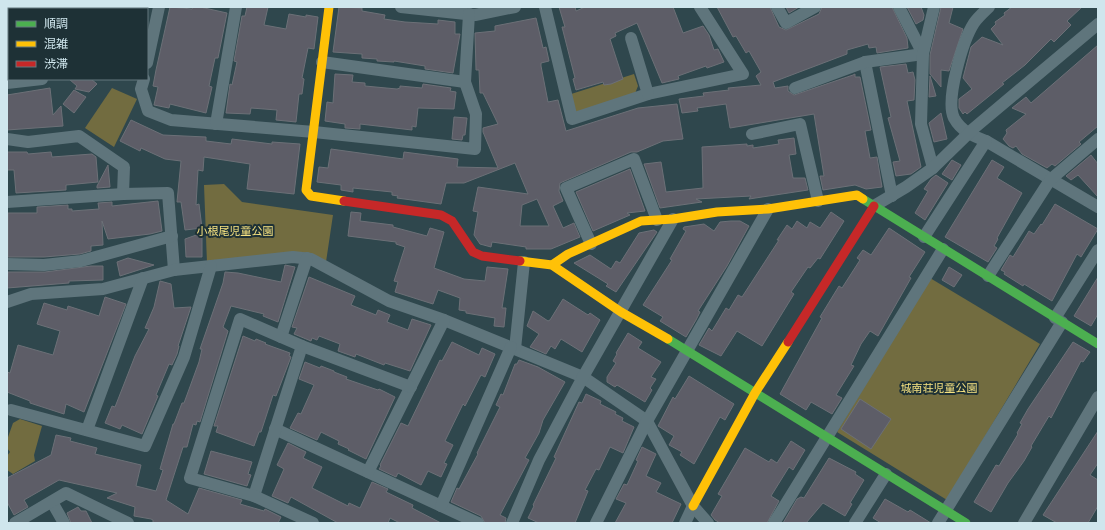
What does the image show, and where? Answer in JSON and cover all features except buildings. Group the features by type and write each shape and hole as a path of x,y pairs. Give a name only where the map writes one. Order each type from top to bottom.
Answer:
{"street":[{"path":"148,58 159,7"},
{"path":"216,124 236,7"},
{"path":"329,7 306,190 311,196 441,215 452,222 473,252 482,256 552,266 621,312 688,350 966,523"},
{"path":"402,7 475,15 515,7"},
{"path":"545,7 572,119 648,94 743,74 700,7"},
{"path":"776,7 786,24 815,7"},
{"path":"899,7 923,54"},
{"path":"933,168 921,124 923,54 934,7"},
{"path":"989,7 974,24 960,55 951,97 954,118 968,134 986,141 1098,207"},
{"path":"144,80 142,89 148,111 171,120 314,132 475,149 476,114 465,82 468,14"},
{"path":"685,523 755,393 874,206 892,196 933,168 968,134 1098,24"},
{"path":"631,38 648,94"},
{"path":"795,88 865,62 923,54"},
{"path":"322,62 465,82"},
{"path":"865,62 892,196"},
{"path":"7,83 33,80"},
{"path":"752,134 800,124 818,201"},
{"path":"7,139 28,142 79,136 124,167 123,194"},
{"path":"988,276 1050,180 1098,139"},
{"path":"924,237 986,141"},
{"path":"590,244 566,188 634,159 657,220"},
{"path":"7,202 123,194 168,193 174,270"},
{"path":"552,266 568,254 641,221 672,219 717,212 768,209 857,195 1098,344"},
{"path":"596,523 647,421 768,209"},
{"path":"512,523 539,460 583,377 621,312 672,219"},
{"path":"7,264 44,265 81,261 172,236"},
{"path":"774,523 943,249"},
{"path":"938,523 1059,320 1098,250"},
{"path":"7,302 32,294 103,289 174,270 293,257 308,258 389,301 444,320 583,377 647,421 693,506 708,523"},
{"path":"282,337 308,258"},
{"path":"441,506 513,348 524,262"},
{"path":"11,410 146,446 184,357 211,266"},
{"path":"87,430 143,278"},
{"path":"313,523 254,496 190,478 240,319 302,346 411,387"},
{"path":"368,472 444,320"},
{"path":"254,496 302,346"},
{"path":"1024,523 1098,397"},
{"path":"275,429 478,523"},
{"path":"855,523 886,474"},
{"path":"15,523 66,494 128,523"},
{"path":"52,502 64,523"}],"green space":[{"path":"634,74 638,86 634,96 578,113 571,107 568,95"},
{"path":"112,88 137,99 114,147 85,128"},
{"name":"小根尾児童公園","path":"224,184 242,202 333,215 326,262 207,263 204,185"},
{"name":"城南荘児童公園","path":"930,278 1040,344 947,500 837,432"},
{"path":"20,419 42,426 34,455 35,461 13,474 7,470 7,456 10,452 7,448 7,440 13,423"}],"traffic: fast":[{"path":"863,199 1098,344"},
{"path":"668,339 966,523"}],"traffic: slow":[{"path":"329,7 306,190 311,196 344,201"},
{"path":"552,265 568,254 641,221 673,219 717,212 768,209 857,195 863,199"},
{"path":"520,261 552,265 621,312 668,339"},
{"path":"693,506 755,393 788,342"}],"traffic: jam":[{"path":"344,201 441,215 452,221 473,252 482,256 520,261"},
{"path":"788,342 874,206"}]}
